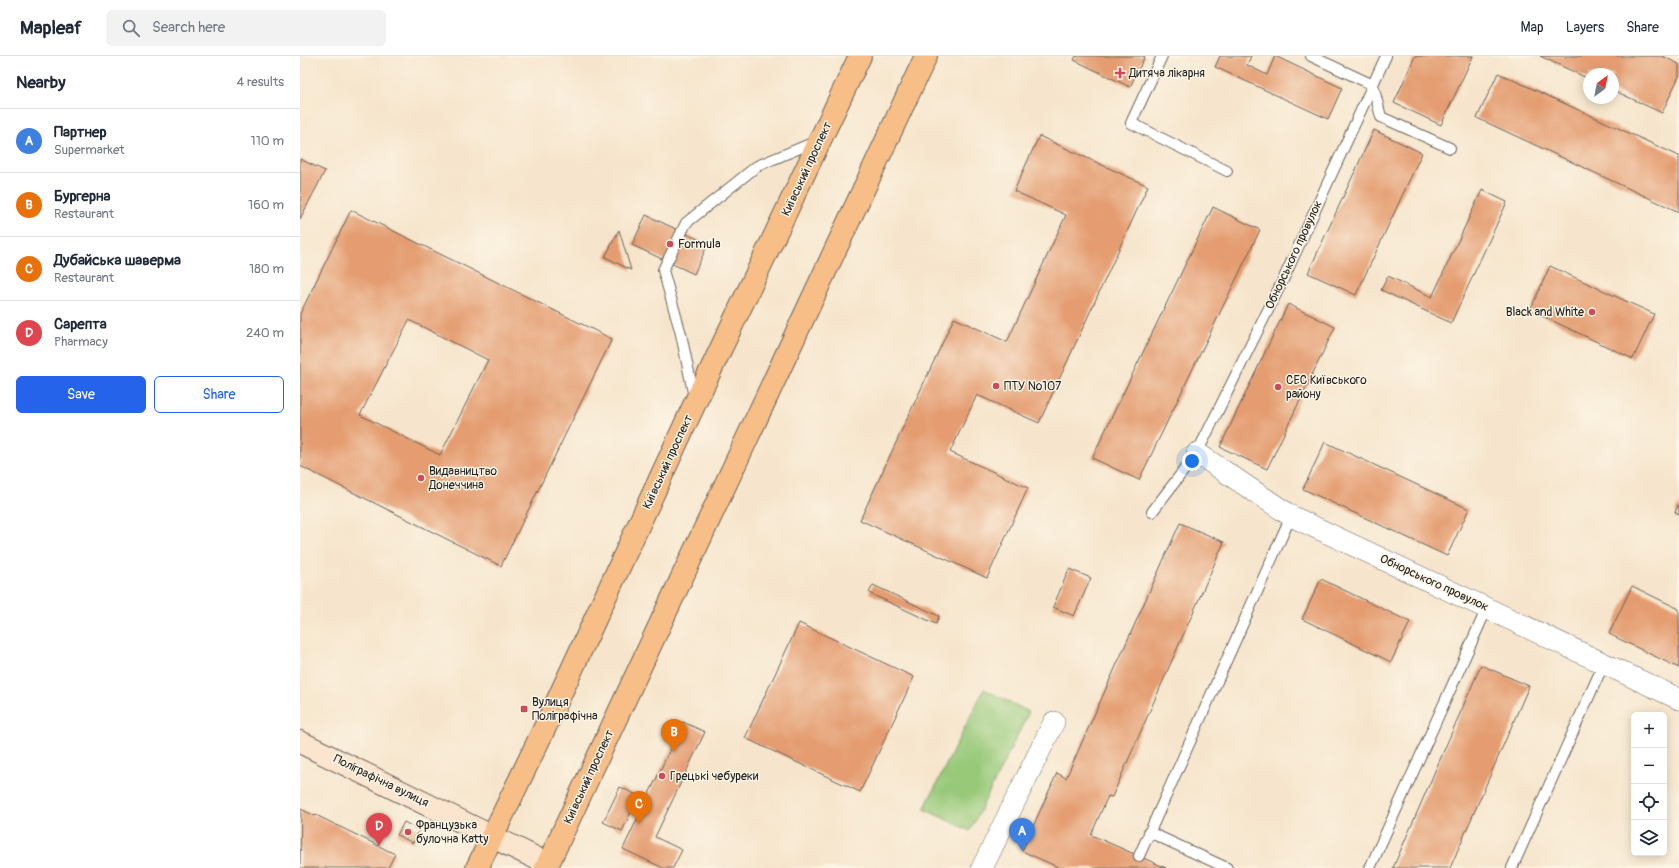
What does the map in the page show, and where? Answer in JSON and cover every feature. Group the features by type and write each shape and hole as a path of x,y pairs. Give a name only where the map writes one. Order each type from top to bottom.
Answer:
{"main road":[{"name":"Київський проспект","path":"477,868 548,721 695,403 860,56"},
{"name":"Київський проспект","path":"550,867 926,56"}],"street":[{"name":"Обнорського провулок","path":"1197,453 1291,516 1679,699"},
{"path":"987,866 1054,722"},
{"name":"Поліграфічна вулиця","path":"300,742 492,836 550,867"}],"lane":[{"path":"1162,56 1131,123 1227,171"},
{"path":"1311,56 1372,86 1381,117 1450,148"},
{"name":"Обнорського провулок","path":"1152,512 1197,453 1283,280 1386,56"},
{"path":"695,403 681,334 662,270 686,223 757,166 821,139"},
{"path":"1139,856 1291,516"},
{"path":"1370,868 1487,608"},
{"path":"1512,868 1604,664"},
{"path":"1149,832 1227,868"}],"green space":[{"path":"984,689 1029,712 970,831 924,809"}],"building":[{"name":"Дитяча лікарня","path":"1076,56 1145,56 1130,87 1074,60"},
{"path":"1220,56 1251,56 1247,65 1267,75 1275,56 1342,88 1328,119 1215,67"},
{"path":"1415,56 1473,56 1441,125 1394,103"},
{"path":"1540,56 1662,56 1679,64 1679,76 1662,113 1619,93 1619,68 1583,68 1583,76"},
{"path":"1498,73 1679,156 1679,212 1477,118"},
{"path":"1374,130 1422,153 1356,295 1308,273"},
{"path":"1039,136 1148,186 1039,423 977,395 950,452 1028,488 987,578 860,520 954,318 1007,342 1066,215 1014,191"},
{"path":"300,159 325,171 300,219"},
{"path":"1482,190 1507,202 1451,323 1381,290 1388,276 1432,297"},
{"path":"1213,207 1260,230 1139,480 1092,458"},
{"path":"351,210 612,339 501,566 300,466 300,314","holes":["409,320 488,360 440,455 360,415"]},
{"name":"Formula","path":"646,215 708,244 694,274 632,245"},
{"path":"619,230 631,270 605,257"},
{"name":"Black and White","path":"1550,266 1654,314 1633,359 1530,310"},
{"name":"СЕС Київського району","path":"1288,304 1335,327 1267,469 1220,447"},
{"path":"1325,442 1469,509 1447,556 1303,489"},
{"path":"1679,503 1679,515 1675,512"},
{"path":"1180,523 1224,542 1112,797 1108,796 1091,835 1166,868 1060,868 1022,851 1057,773 1066,778"},
{"path":"1069,569 1091,578 1074,616 1053,607"},
{"path":"1321,579 1410,622 1391,662 1302,619"},
{"path":"873,585 939,616 936,624 869,593"},
{"path":"1632,586 1679,609 1679,668 1609,634"},
{"path":"799,623 914,677 860,792 745,738"},
{"path":"1481,665 1529,686 1450,868 1393,868"},
{"path":"683,722 705,732 655,837 682,850 673,868 663,868 623,849"},
{"path":"620,787 639,796 622,831 603,822"},
{"path":"301,809 395,854 388,868 300,868"},
{"name":"Французька булочна Katty","path":"404,822 419,830 413,843 397,835"}],"place":[{"name":"Дитяча лікарня","path":"1120,73"},
{"name":"Formula","path":"670,244"},
{"name":"Black and White","path":"1592,312"},
{"name":"ПТУ №107","path":"996,386"},
{"name":"СЕС Київського району","path":"1278,387"},
{"name":"Видавництво Донеччина","path":"421,478"},
{"name":"Вулиця Поліграфічна","path":"524,709"},
{"name":"Бургерна","path":"674,752"},
{"name":"Грецькі чебуреки","path":"662,776"},
{"name":"Дубайська шаверма","path":"639,824"},
{"name":"Французька булочна Katty","path":"408,832"},
{"name":"Сарепта","path":"379,846"},
{"name":"Партнер","path":"1022,851"}]}
